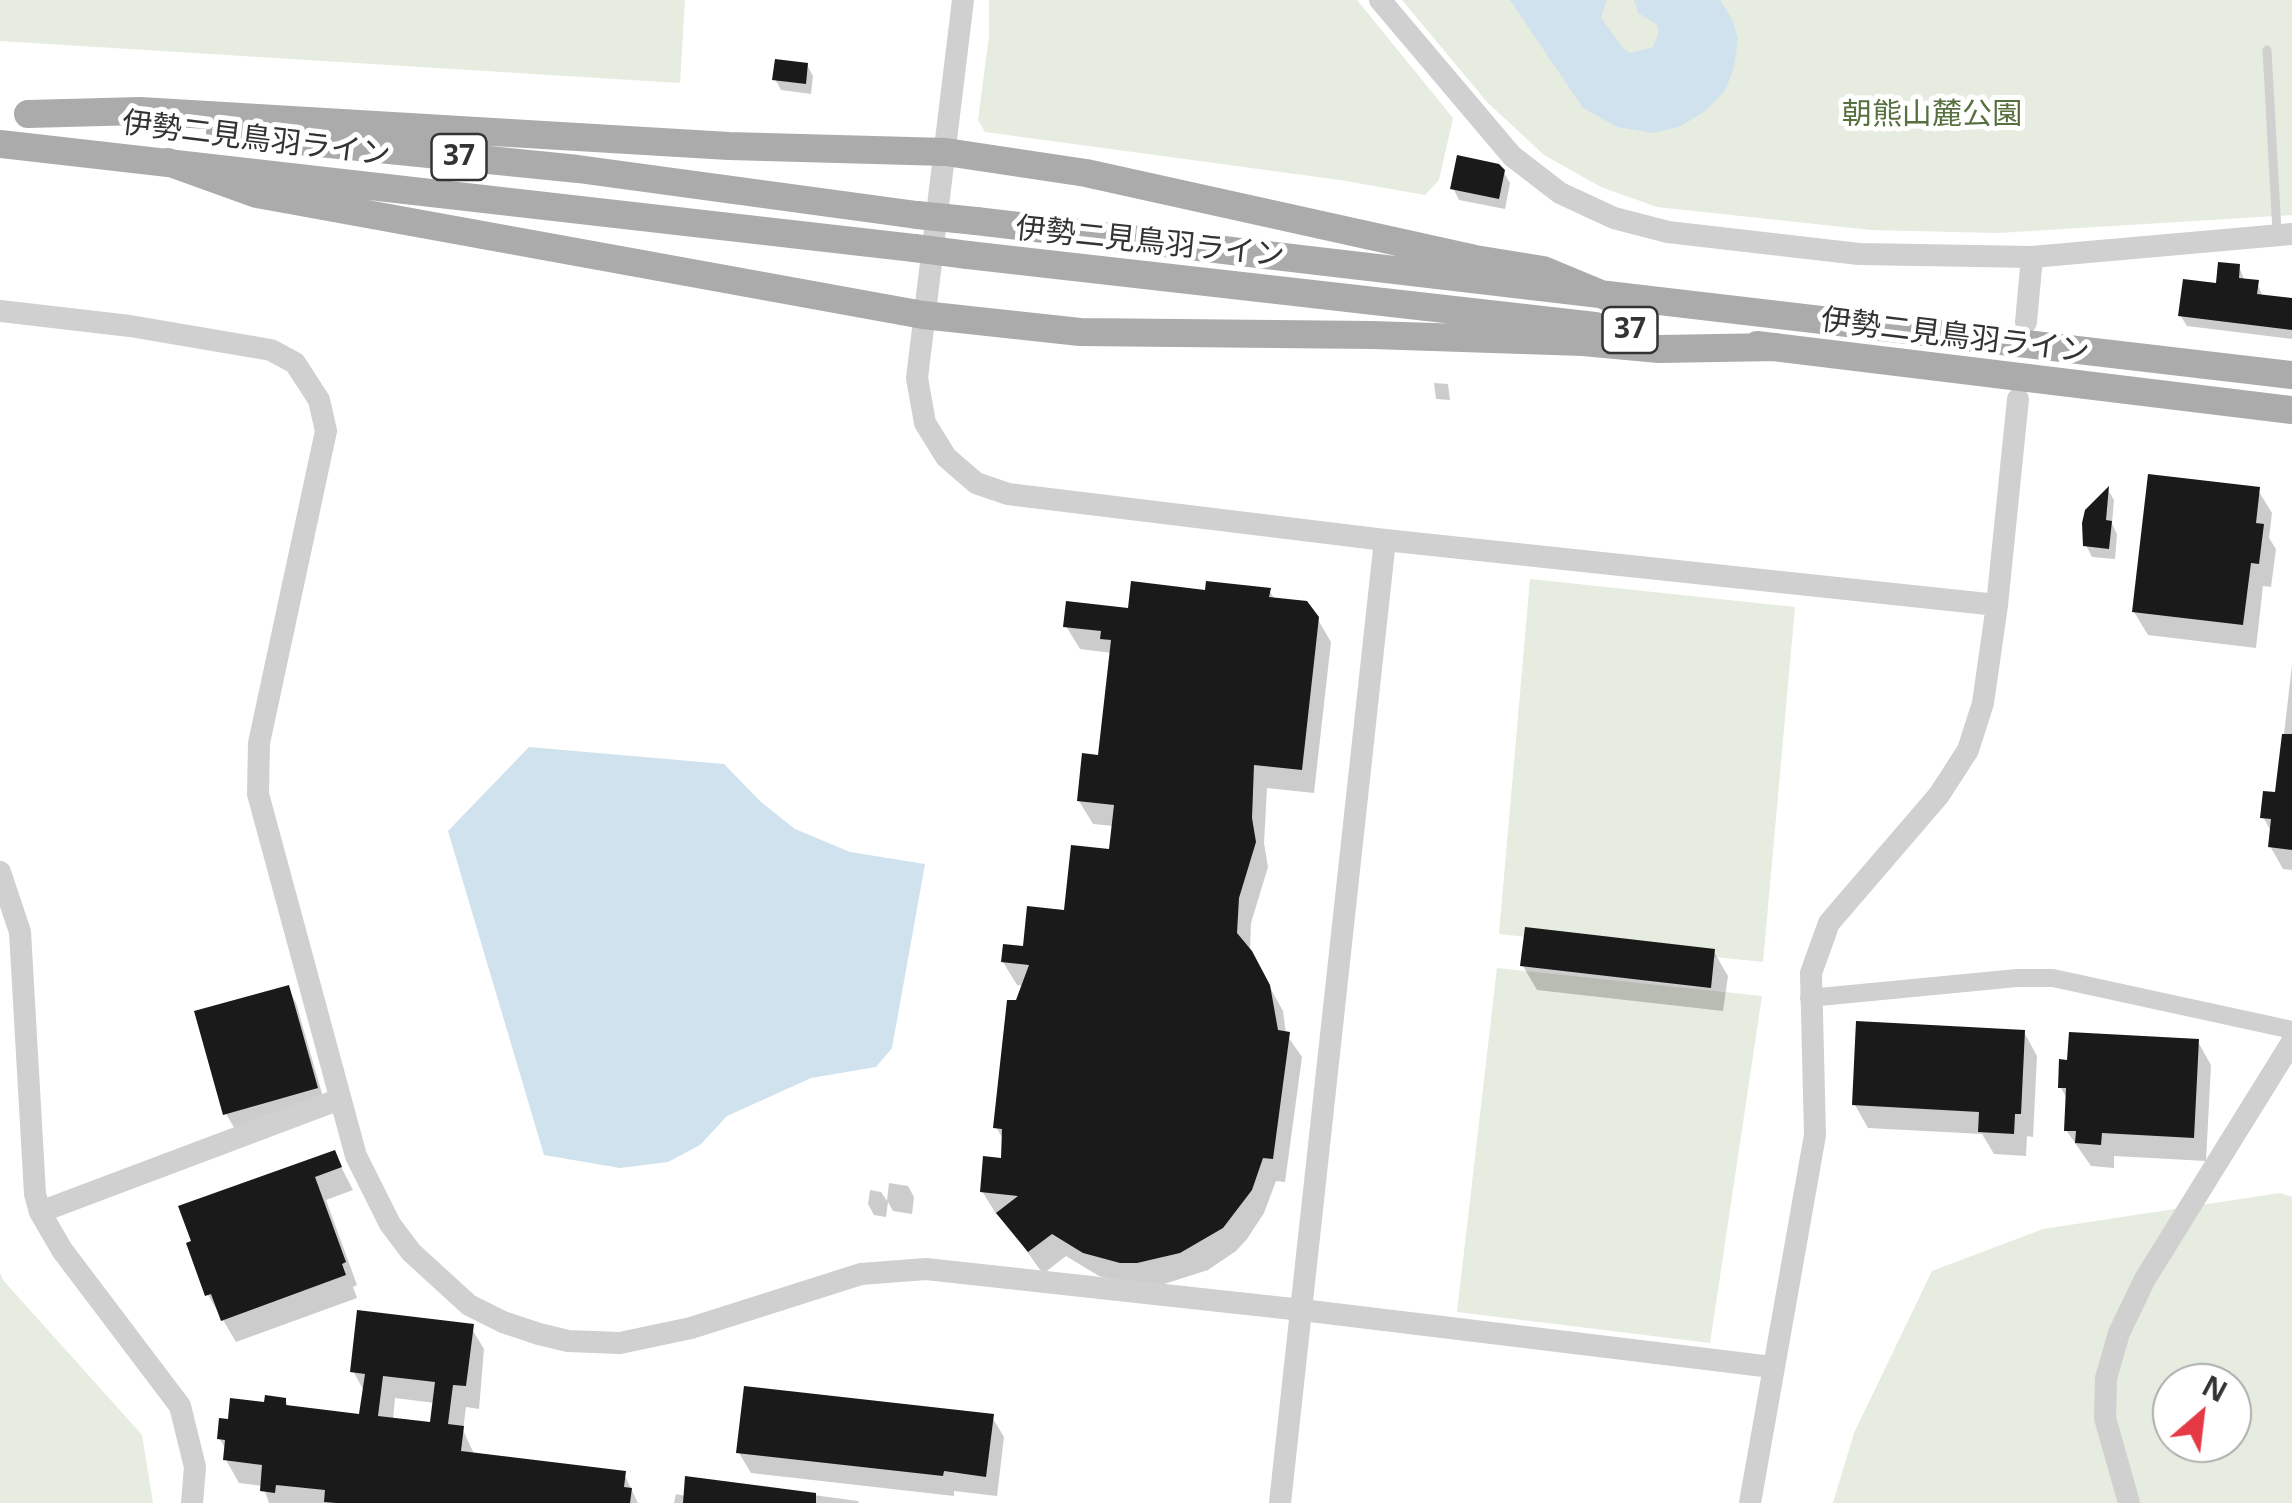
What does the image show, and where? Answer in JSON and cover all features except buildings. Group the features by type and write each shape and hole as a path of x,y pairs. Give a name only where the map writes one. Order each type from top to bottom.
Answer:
{"main road":[{"path":"14,112 140,110 748,147 946,152 1086,173 1475,259 1542,270 1608,296"},
{"name":"伊勢二見鳥羽ライン","path":"14,112 578,169 917,215 2292,375"},
{"name":"伊勢二見鳥羽ライン","path":"0,144 2292,410"},
{"path":"168,162 257,194 923,316 1080,332 1372,335 1583,342 1659,349 1776,348"}],"street":[{"path":"963,0 918,378 926,423 946,457 976,482 1008,494 1386,540 1997,605"},
{"path":"1380,0 1512,156 1560,194 1614,218 1668,232 1859,254 2032,257 2285,234"},
{"path":"2026,322 2032,257"},
{"path":"0,311 146,328 271,350 295,363 319,400 326,431 258,743 258,794 356,1156 372,1192 411,1252 469,1305 504,1322 568,1341 596,1344 646,1340 692,1328 861,1274 894,1270 964,1271 1772,1368"},
{"path":"1750,1503 1815,1135 1810,973 1829,923 1940,794 1968,750 1983,704 2018,400"},
{"path":"1280,1503 1386,540"},
{"path":"0,872 20,932 35,1194 40,1212 62,1250 180,1406 195,1467 192,1503"},
{"path":"1809,998 2053,978 2292,1030"},
{"path":"2129,1503 2105,1418 2106,1378 2119,1332 2145,1279 2292,1042"},
{"path":"40,1212 340,1099"}],"lane":[{"path":"2267,50 2285,234"}],"green space":[{"path":"0,0 685,0 680,83 0,41"},
{"path":"989,0 1357,0 1453,118 1439,180 1425,195 985,132 978,120 989,36"},
{"name":"朝熊山麓公園","path":"1402,0 2292,0 2292,215 1998,233 1871,230 1657,207 1601,187 1544,155 1487,102"},
{"path":"1530,579 1795,607 1763,962 1499,934"},
{"path":"1497,968 1762,996 1710,1343 1457,1312"},
{"path":"2280,1193 2292,1197 2292,1503 1833,1503 1854,1433 1932,1271 2043,1229"},
{"path":"0,1273 142,1435 153,1503 0,1503"}],"water":[{"path":"1510,0 1607,0 1601,18 1630,53 1653,47 1659,32 1656,24 1638,13 1634,0 1720,0 1733,21 1738,39 1734,68 1725,91 1705,111 1681,126 1654,133 1617,127 1583,108"},
{"path":"529,747 724,764 761,802 795,829 850,852 925,864 892,1048 876,1067 811,1078 727,1116 700,1145 668,1162 620,1168 544,1155 448,831"}]}
